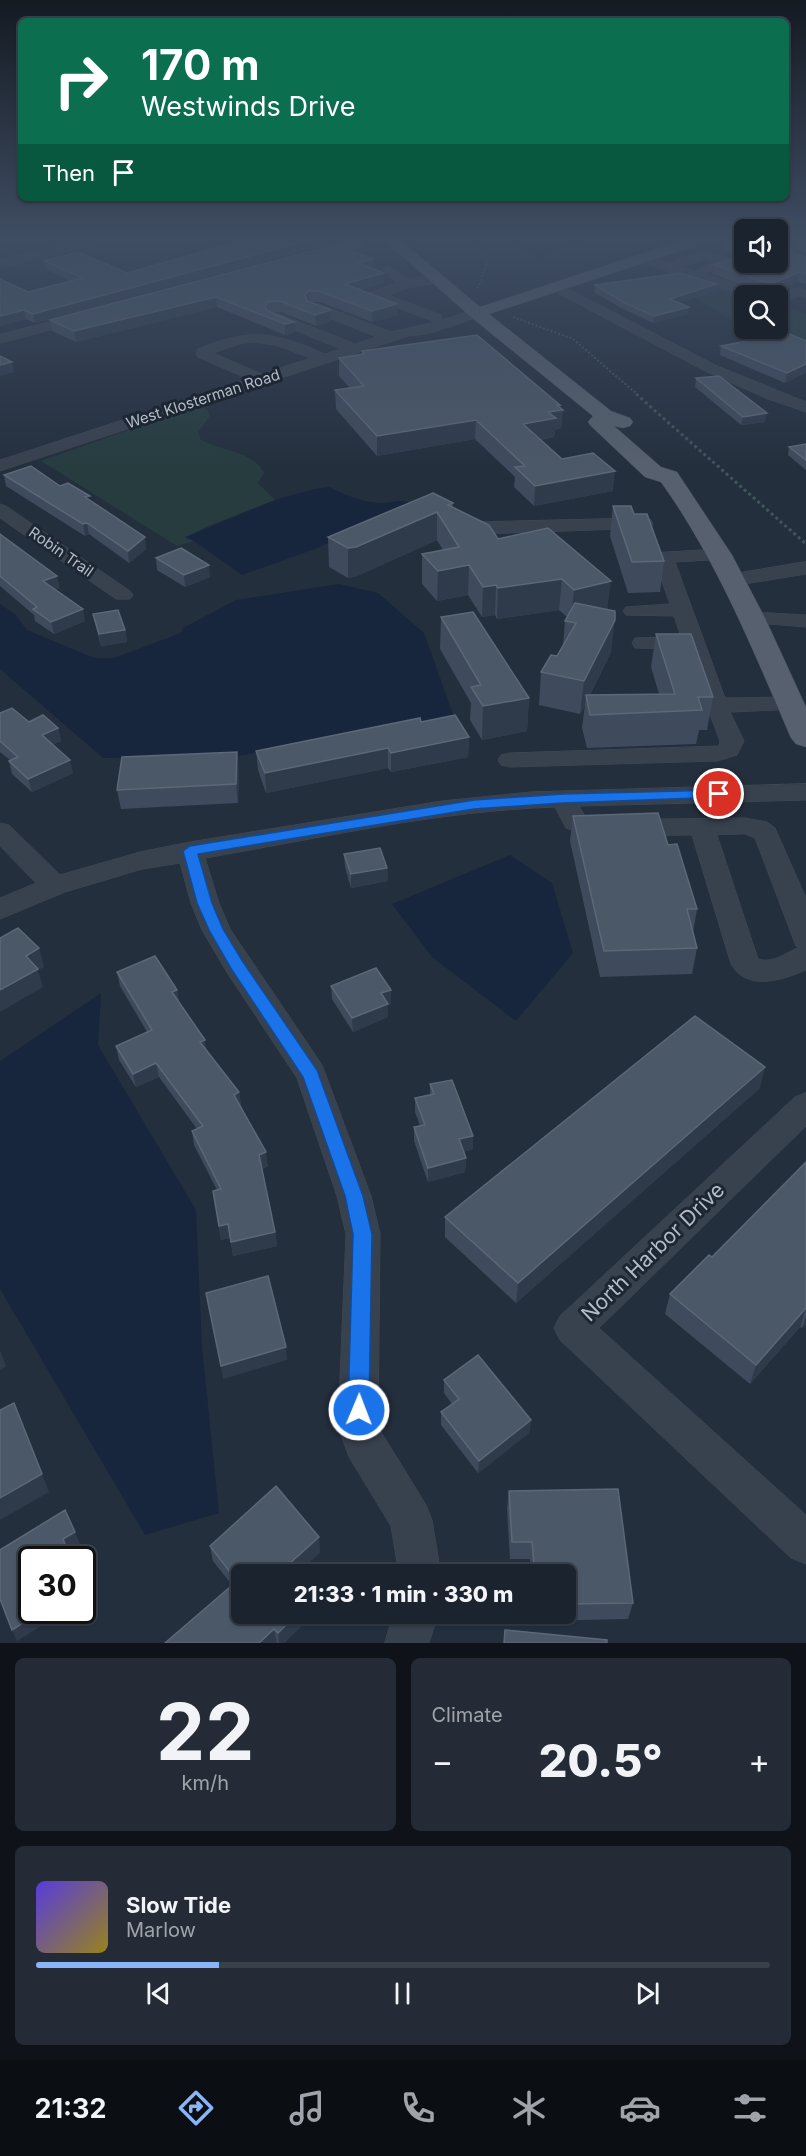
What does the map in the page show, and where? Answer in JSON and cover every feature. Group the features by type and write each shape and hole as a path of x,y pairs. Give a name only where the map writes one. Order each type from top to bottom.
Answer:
{"main road":[{"path":"479,315 604,415 598,422 653,472 669,477 720,555 752,618 806,738"},
{"path":"482,317 488,315"},
{"path":"482,317 488,315"}],"street":[{"path":"0,339 90,315"},
{"path":"333,315 367,328 392,344"},
{"path":"367,328 408,315"},
{"path":"427,315 436,318"},
{"path":"606,315 638,333 775,397 806,407"},
{"path":"275,317 359,347"},
{"name":"West Klosterman Road","path":"0,466 359,347 392,344 410,327 436,318 482,317"},
{"name":"West Klosterman Road","path":"406,332 429,333 482,317"},
{"path":"412,347 429,333"},
{"path":"262,380 203,354 203,352 251,337 262,336 274,338 325,359"},
{"path":"775,397 806,420"},
{"name":"Robin Trail","path":"0,510 123,595"},
{"path":"479,528 650,524 716,705 732,741 729,750 717,754 510,760"},
{"path":"663,557 720,555"},
{"path":"732,580 806,568"},
{"path":"633,611 682,610"},
{"path":"752,618 806,621"},
{"path":"643,643 694,642"},
{"path":"716,705 791,704"},
{"path":"0,909 55,885 119,866 190,851 464,806 563,799 806,792"},
{"path":"654,796 662,827"},
{"path":"563,799 575,822 591,828 745,826 758,828 766,834 799,894 806,939"},
{"path":"702,827 745,964 753,970 762,972 801,962 806,956"},
{"path":"0,831 55,885"},
{"path":"190,851 205,903 216,930 311,1074 354,1196 363,1234 358,1427 363,1443 411,1520 418,1564"},
{"name":"North Harbor Drive","path":"806,1106 573,1328 806,1543"},
{"path":"407,1643 413,1624"}],"path":[{"path":"482,317 494,315"},
{"path":"507,315 562,334 580,344 806,544"}],"green space":[{"path":"722,315 734,315 734,321 729,319"},
{"path":"788,315 806,315 806,373 802,347 781,339 788,339"},
{"path":"199,405 207,409 210,416 198,432 201,440 252,460 264,473 258,483 275,500 208,526 186,538 194,541 177,546 41,461"}],"water":[{"path":"329,487 366,501 408,502 406,509 315,549 242,575 185,537 275,500"},
{"path":"339,584 378,593 424,633 454,717 233,757 103,758 0,669 0,604 15,614 27,630 94,658 114,658 181,633 183,628 236,600"},
{"path":"510,855 552,883 573,953 516,1021 432,957 392,904"},
{"path":"101,993 98,1045 196,1210 202,1347 219,1513 145,1535 0,1289 0,1061"}],"building":[{"path":"70,315 142,315 74,331 50,320"},
{"path":"261,315 277,315 294,322 285,324"},
{"path":"788,333 806,341 806,364 787,373 721,346 757,339 788,339"},
{"path":"477,335 563,410 548,412 556,418 523,424 562,459 593,453 615,471 535,486 515,467 525,466 476,420 377,436 335,390 364,386 339,358 364,354 362,351"},
{"path":"0,356 12,362 0,365"},
{"path":"719,376 767,413 743,417 696,378"},
{"path":"806,444 806,460 789,447"},
{"path":"31,466 60,486 68,483 90,496 85,497 145,537 128,551 87,523 83,524 4,475"},
{"path":"433,493 453,503 448,505 489,525 498,539 548,528 611,581 574,590 562,579 498,588 496,585 483,587 469,565 438,571 422,554 459,547 437,512 356,547 348,548 328,537"},
{"path":"613,506 631,506 634,514 647,514 664,561 632,562"},
{"path":"0,534 57,576 43,581 83,609 51,622 33,609 37,607 0,576"},
{"path":"181,548 209,565 184,575 156,558"},
{"path":"575,603 615,611 615,620 584,681 541,672 551,655 557,656 576,623 565,621"},
{"path":"118,610 125,630 99,634 93,614"},
{"path":"473,612 529,698 483,706 471,687 481,685 441,617"},
{"path":"656,634 691,634 713,697 698,697 702,710 590,715 586,695 675,694"},
{"path":"12,708 29,722 43,715 58,728 42,735 70,760 28,779 9,761 18,757 0,741 0,713"},
{"path":"455,715 469,737 391,753 388,748 265,773 256,751 420,718 421,722"},
{"path":"237,752 236,784 117,790 122,757"},
{"path":"658,813 668,845 677,844 697,909 687,909 697,948 604,951 573,816"},
{"path":"380,848 387,868 351,874 344,854"},
{"path":"18,928 39,948 26,956 38,969 0,990 0,938"},
{"path":"155,956 177,990 172,992 205,1040 200,1042 239,1092 234,1095 266,1152 259,1155 275,1232 231,1242 228,1224 219,1226 213,1191 221,1189 192,1131 203,1126 156,1063 133,1074 116,1046 152,1030 117,972"},
{"path":"376,968 391,990 381,993 388,1004 352,1018 331,986"},
{"path":"695,1016 765,1067 518,1283 445,1217"},
{"path":"452,1080 473,1136 459,1139 466,1158 428,1168 414,1127 425,1125 415,1098 434,1094 430,1084"},
{"path":"806,1162 806,1308 756,1365 670,1294 709,1255 712,1257"},
{"path":"268,1276 286,1347 221,1366 206,1293"},
{"path":"478,1355 531,1420 479,1461 441,1412 459,1399 444,1380"},
{"path":"14,1403 42,1474 0,1498 0,1410"},
{"path":"276,1486 319,1537 289,1564 231,1564 231,1573 210,1546"},
{"path":"618,1489 633,1603 576,1604 576,1564 534,1564 532,1542 512,1542 509,1491"},
{"path":"65,1510 75,1532 63,1539 66,1546 18,1546 18,1624 21,1624 12,1630 0,1599 0,1550"},
{"path":"231,1586 231,1624 287,1624 278,1633 274,1629 259,1643 165,1643"},
{"path":"505,1630 607,1640 607,1643 504,1643"}],"route":[{"path":"359,1410 363,1234 354,1196 311,1074 216,930 205,903 190,851 474,805 531,800 719,794"}]}
